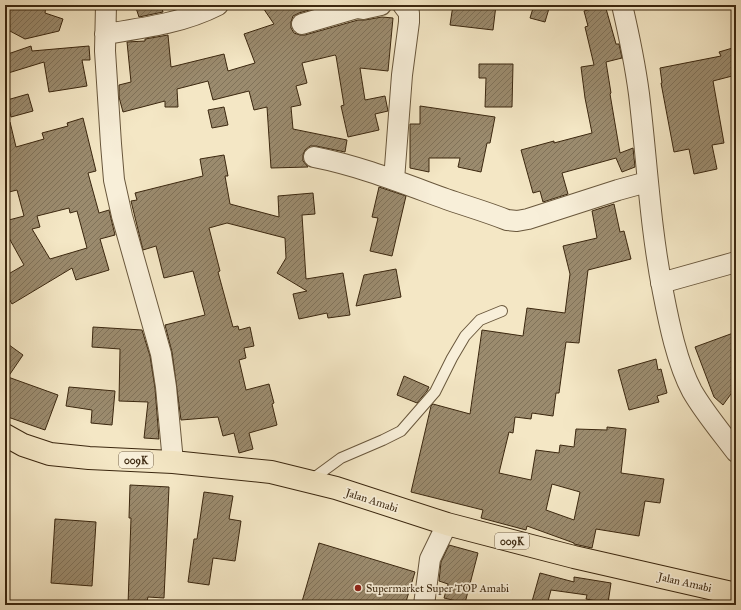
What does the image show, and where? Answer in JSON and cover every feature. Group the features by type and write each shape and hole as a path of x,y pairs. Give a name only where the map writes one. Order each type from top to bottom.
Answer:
{"main road":[{"name":"Jalan Amabi","path":"5,435 23,446 50,454 89,458 173,462 290,477 336,488 447,524 574,557 736,594"}],"street":[{"path":"106,5 106,66 110,144 114,180 122,216 161,354 166,387 173,462"},
{"path":"105,34 161,25 185,19 218,5"},
{"path":"302,24 356,7 363,9 380,5"},
{"path":"394,180 402,75 409,22 409,13 403,5"},
{"path":"622,5 639,93 647,182 655,246 667,313 676,348 692,390 736,452"},
{"path":"314,157 341,162 507,220 517,221 528,219 647,182"},
{"path":"661,283 736,262"},
{"path":"424,605 430,559 447,524"}],"lane":[{"path":"290,477 341,458 384,440 401,431 436,392 452,358 465,336 480,320 502,311"}],"building":[{"path":"5,5 46,5 45,13 63,19 59,31 25,39 8,30 10,26 5,23"},
{"path":"135,5 161,5 163,12 139,17"},
{"path":"261,5 326,5 293,16 291,28 294,33 300,35 305,35 358,20 382,17 393,18 388,71 360,68 365,100 385,96 388,111 375,114 379,130 348,137 341,106 344,105 335,55 302,63 307,83 296,86 301,105 291,107 293,129 347,140 345,152 310,146 305,150 303,155 303,161 308,167 271,168 267,107 254,110 249,91 213,100 208,81 177,89 178,107 165,107 165,101 123,112 119,97 119,85 131,82 127,42 145,41 145,39 168,35 171,67 224,54 228,71 255,63 244,34 274,24"},
{"path":"453,5 496,5 493,30 450,25"},
{"path":"534,5 550,5 545,22 530,18"},
{"path":"605,5 616,44 619,44 622,58 606,62 620,153 633,148 635,167 622,172 616,158 562,173 568,194 543,202 540,191 533,193 521,150 592,133 581,67 594,65 585,27 588,26 584,11"},
{"path":"31,46 32,51 89,46 90,60 82,60 87,86 49,92 44,62 5,74 5,55"},
{"path":"736,47 736,75 713,81 724,143 712,145 717,169 694,174 689,149 674,152 661,83 660,68 721,56 719,52"},
{"path":"479,64 513,64 512,107 485,107 486,78 479,78"},
{"path":"28,94 33,111 11,117 7,100"},
{"path":"420,106 495,117 490,143 487,143 481,172 458,167 460,158 429,158 429,172 410,168 410,124 420,124"},
{"path":"224,107 228,125 212,128 208,110"},
{"path":"83,118 96,171 88,173 99,213 109,210 115,235 100,239 109,270 76,280 72,268 12,304 5,292 5,276 24,265 9,238 5,240 5,221 24,216 17,190 5,193 5,122 10,122 16,147 44,139 42,133 68,126 67,123","holes":["69,208 70,213 77,211 87,248 50,259 32,229 40,227 37,216"]},
{"path":"224,155 228,176 225,176 230,204 279,217 278,196 313,193 315,214 302,215 306,279 343,273 350,315 328,318 327,313 299,319 293,294 307,291 277,273 286,258 285,238 227,223 209,228 220,271 218,272 233,327 238,326 239,330 250,327 254,346 244,348 246,358 239,360 246,390 269,384 274,403 272,404 277,425 249,433 253,449 239,453 234,433 223,436 218,417 181,420 172,352 165,325 205,315 193,271 164,278 156,246 143,250 131,201 137,200 135,193 203,176 200,159"},
{"path":"379,187 406,196 392,256 370,251 378,218 372,217"},
{"path":"614,204 620,232 624,231 631,259 588,270 579,343 566,342 559,393 556,393 553,416 532,413 531,419 515,417 513,433 509,432 499,473 531,480 536,450 559,453 560,445 574,447 576,429 607,430 607,427 626,429 621,473 664,479 660,503 645,501 639,536 596,529 592,548 574,544 527,526 526,530 481,518 483,510 411,492 431,406 433,404 470,414 482,330 523,336 527,308 565,313 570,274 563,246 597,238 592,211","holes":["552,484 580,492 574,520 546,510"]},
{"path":"396,269 401,297 356,306 364,275"},
{"path":"93,327 142,330 150,356 155,388 159,439 144,438 148,402 119,401 120,349 92,347"},
{"path":"736,332 736,387 723,405 714,397 695,347"},
{"path":"5,342 23,355 8,377 58,395 45,430 5,416"},
{"path":"656,359 658,370 661,369 667,393 657,396 659,402 629,410 618,370"},
{"path":"404,376 429,387 417,403 397,395"},
{"path":"69,387 115,391 112,425 91,423 92,410 66,406"},
{"path":"130,485 169,487 164,598 148,597 146,605 128,605 131,518 129,518"},
{"path":"204,492 233,496 229,519 241,521 235,561 213,558 209,585 188,582 194,539 197,539"},
{"path":"55,519 96,522 92,586 51,583"},
{"name":"Supermarket Super TOP Amabi","path":"319,543 415,572 405,605 301,605"},
{"path":"449,545 478,553 465,603 444,598 448,584 439,581 441,562"},
{"path":"540,573 574,582 574,577 611,583 608,603 586,599 587,595 551,590 547,605 531,605"}],"place":[{"name":"Supermarket Super TOP Amabi","path":"358,588"}]}
